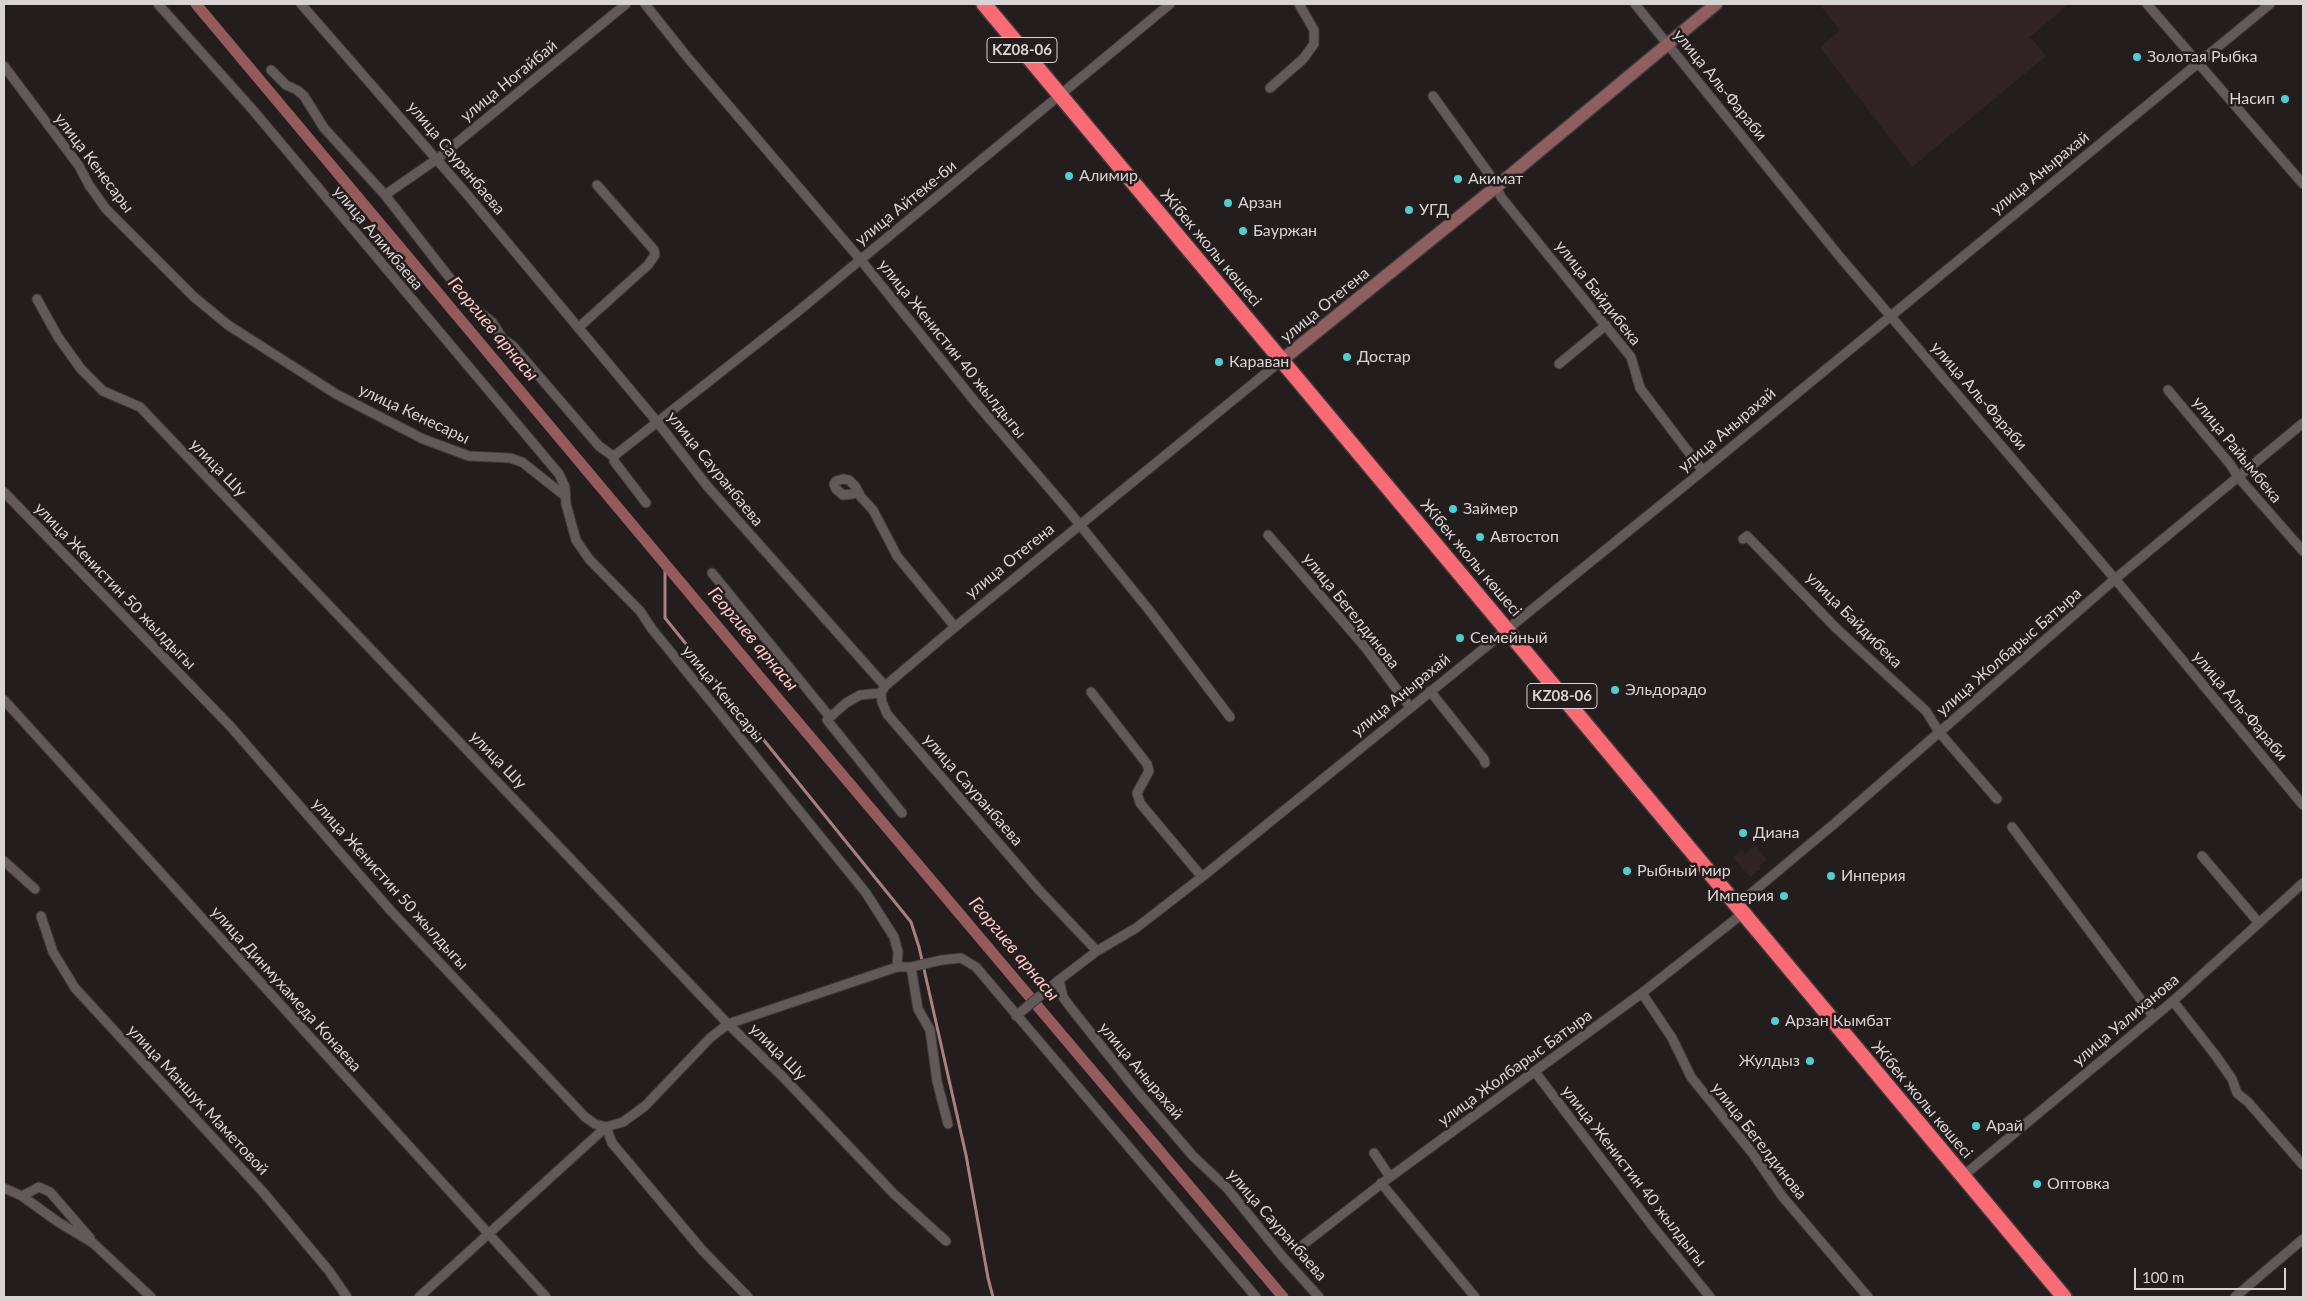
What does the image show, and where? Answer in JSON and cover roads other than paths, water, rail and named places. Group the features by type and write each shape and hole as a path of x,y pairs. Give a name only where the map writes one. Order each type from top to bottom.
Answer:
{"highway":[{"name":"Жібек жолы көшесі","path":"984,4 2064,1297"}],"main road":[{"name":"улица Отегена","path":"1282,360 1496,187 1716,4"}],"street":[{"name":"улица Алимбаева","path":"158,4 252,109 559,474 565,488 564,496"},
{"name":"улица Сауранбаева","path":"301,4 437,159 658,423 730,514 883,690 882,702 887,714 1039,890 1097,952"},
{"name":"улица Ногайбай","path":"385,195 437,159 626,4"},
{"name":"улица Женистин 40 жылдыгы","path":"645,4 688,58 860,259 970,395 1080,525 1149,610 1230,717"},
{"name":"улица Айтеке-би","path":"614,457 860,259 1170,4"},
{"path":"1270,88 1303,59 1314,44 1314,30 1299,4"},
{"name":"улица Аль-Фараби","path":"1636,4 1890,316 2115,579 2303,805"},
{"path":"2147,4 2303,184"},
{"name":"улица Анырахай","path":"1213,1173 1188,1150 1071,1008 1056,982 1097,952 1136,928 1202,877 2270,4"},
{"name":"улица Кенесары","path":"4,66 80,166 106,209 194,297 228,325 336,394 423,438 469,456 510,458 522,462 564,496 576,540 589,559 640,611 676,660 866,893 894,936 898,952 897,967"},
{"path":"271,70 286,85 298,90 304,96 324,128 385,195 470,304 492,322 503,339 513,346 599,446 614,457 618,467 646,502"},
{"name":"улица Байдибека","path":"1433,96 1484,166 1496,187 1631,357 1640,388 1702,470"},
{"path":"578,328 648,265 655,255 654,250 597,185"},
{"name":"улица Шу","path":"37,299 58,337 81,369 103,391 140,408 728,1024 783,1077 894,1194 946,1241"},
{"path":"1559,364 1606,325"},
{"name":"улица Отегена","path":"883,690 955,628 1282,360"},
{"name":"улица Райымбека","path":"2168,390 2230,464 2238,478 2303,551"},
{"name":"улица Жолбарыс Батыра","path":"1304,1244 1381,1183 1642,993 2115,579 2303,423"},
{"path":"856,491 873,510 897,556 955,628"},
{"name":"улица Женистин 50 жылдыгы","path":"4,492 231,727 391,911 585,1117 595,1124 606,1127"},
{"name":"улица Бегелдинова","path":"1268,535 1365,647 1410,707"},
{"name":"улица Байдибека","path":"1743,539 1747,536 1843,634 1915,700 1926,711 1939,732"},
{"path":"712,574 829,716"},
{"path":"883,690 860,695 829,716 827,720 902,813"},
{"path":"1430,691 1484,759 1485,763"},
{"path":"1090,692 1147,764 1150,771 1137,793 1140,803 1202,877"},
{"name":"улица Динмухамеда Конаева","path":"4,700 546,1297"},
{"path":"1939,732 1997,799"},
{"path":"2012,828 2153,1016"},
{"path":"2202,856 2259,923"},
{"path":"4,861 35,889"},
{"name":"улица Уалиханова","path":"1963,1176 2173,1001 2303,883"},
{"name":"улица Маншук Маметовой","path":"41,916 53,952 75,988 262,1192 329,1271 347,1297"},
{"path":"419,1297 606,1127 635,1115 710,1038 728,1024 897,967 911,967 961,958 976,967 1256,1297"},
{"path":"911,967 918,1009 930,1030 937,1081 948,1124"},
{"path":"1016,1016 1056,982"},
{"name":"улица Бегелдинова","path":"1642,993 1672,1038 1691,1077 1753,1154 1782,1196 1868,1297"},
{"path":"2173,1001 2222,1064 2232,1079 2237,1093 2248,1102 2303,1165"},
{"name":"улица Женистин 40 жылдыгы","path":"1535,1072 1654,1228 1710,1297"},
{"path":"606,1127 612,1143 703,1251 748,1297"},
{"path":"1374,1153 1390,1177"},
{"name":"улица Сауранбаева","path":"1213,1173 1319,1297"},
{"path":"1381,1183 1475,1297"},
{"path":"22,1196 39,1187 50,1192 93,1242 151,1297"},
{"path":"4,1188 22,1196 58,1222 93,1242"},
{"path":"2235,1297 2303,1239"}],"waterway":[{"name":"Георгиев арнасы","path":"196,4 764,682 1283,1297"},
{"path":"665,563 665,618 911,922 919,947 966,1155 993,1297"}],"place":[{"name":"Золотая Рыбка","path":"2137,57"},
{"name":"Насип","path":"2285,99"},
{"name":"Алимир","path":"1069,176"},
{"name":"Акимат","path":"1458,179"},
{"name":"Арзан","path":"1228,203"},
{"name":"УГД","path":"1409,210"},
{"name":"Бауржан","path":"1243,231"},
{"name":"Достар","path":"1347,357"},
{"name":"Караван","path":"1219,362"},
{"name":"Займер","path":"1453,509"},
{"name":"Автостоп","path":"1480,537"},
{"name":"Семейный","path":"1460,638"},
{"name":"Эльдорадо","path":"1615,690"},
{"name":"Диана","path":"1743,833"},
{"name":"Рыбный мир","path":"1627,871"},
{"name":"Инперия","path":"1831,876"},
{"name":"Империя","path":"1784,896"},
{"name":"Арзан Кымбат","path":"1775,1021"},
{"name":"Жулдыз","path":"1810,1061"},
{"name":"Арай","path":"1976,1126"},
{"name":"Оптовка","path":"2037,1184"}]}
